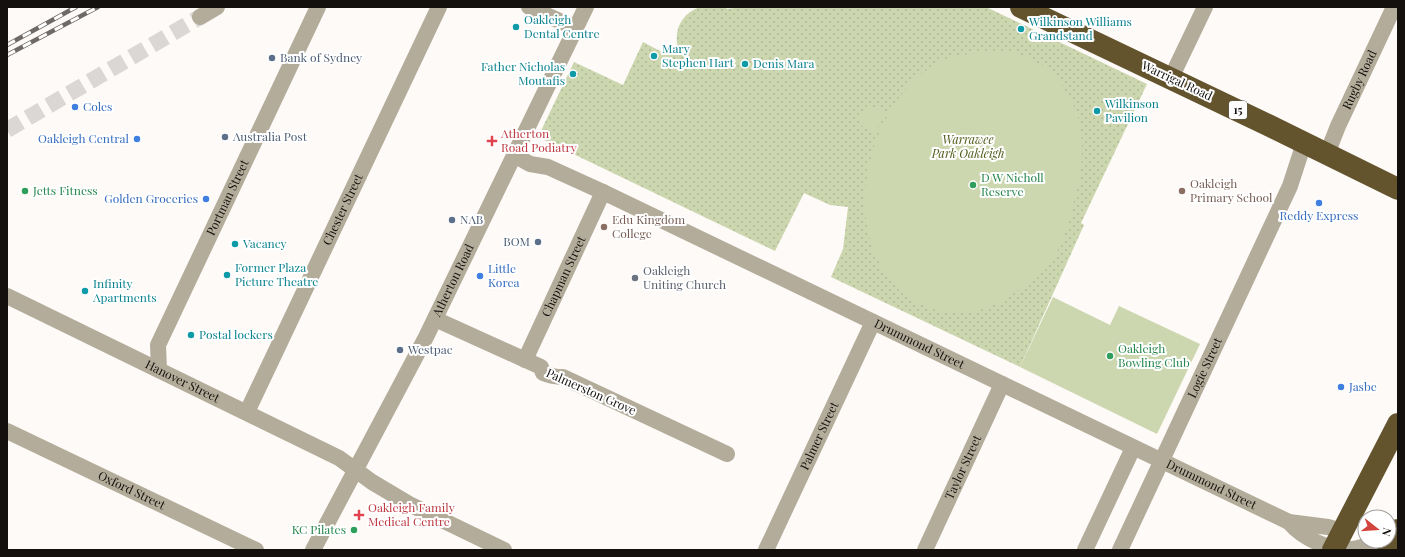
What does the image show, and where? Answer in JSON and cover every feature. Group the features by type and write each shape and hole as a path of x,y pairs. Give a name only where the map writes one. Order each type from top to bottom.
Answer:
{"highway":[{"name":"Warrigal Road","path":"1021,7 1171,78 1398,189"},
{"path":"1336,543 1398,424"}],"street":[{"path":"200,17 216,7"},
{"name":"Portman Street","path":"159,370 158,345 318,7"},
{"name":"Chester Street","path":"247,412 439,7"},
{"path":"529,7 575,28"},
{"name":"Atherton Road","path":"313,550 435,319 586,7"},
{"path":"1171,78 1205,7"},
{"name":"Rugby Road","path":"1315,148 1394,7"},
{"name":"Logie Street","path":"1120,550 1290,186 1315,148"},
{"name":"Drummond Street","path":"516,151 534,156 548,167 1290,522 1328,527 1336,543 1352,550 1357,549"},
{"name":"Chapman Street","path":"525,360 603,192"},
{"name":"Hanover Street","path":"7,296 339,458 372,482 409,504 504,550"},
{"name":"Palmerston Grove","path":"435,319 541,367 543,373 553,377 563,377 728,454"},
{"name":"Palmer Street","path":"766,550 873,322"},
{"name":"Portman Street","path":"138,360 158,345"},
{"name":"Taylor Street","path":"925,550 1002,384"},
{"name":"Oxford Street","path":"7,431 256,550"},
{"path":"1084,550 1133,448"}],"green space":[{"name":"Warrawee Park Oakleigh","path":"700,7 726,7 727,9 742,7 986,7 1147,84 1081,223 1084,225 1020,367 831,277 843,249 848,207 830,205 804,193 775,251 538,137 574,62 623,85 643,42 664,53 678,49 677,35 680,23 688,13"},
{"name":"D W Nicholl Reserve","path":"993,51 1019,54 1045,67 1057,79 1075,108 1080,124 1082,156 1077,188 1068,224 1064,237 1052,260 1023,287 1005,299 994,305 968,312 955,312 928,307 905,295 895,286 878,262 869,234 865,203 868,172 876,142 889,114 906,89 935,64 967,54"},
{"path":"868,104 885,113 875,133 858,124"},
{"name":"Oakleigh Bowling Club","path":"1053,297 1110,325 1119,306 1200,344 1157,434 1020,367"}],"tunnel":[{"path":"7,130 200,17"}],"railway":[{"path":"7,45 76,7"},
{"path":"7,55 98,7"}],"place":[{"name":"Oakleigh Dental Centre","path":"516,27"},
{"name":"Wilkinson Williams Grandstand","path":"1021,29"},
{"name":"Mary Stephen Hart","path":"654,56"},
{"name":"Bank of Sydney","path":"272,58"},
{"name":"Denis Mara","path":"745,64"},
{"name":"Father Nicholas Moutafis","path":"573,74"},
{"name":"Coles","path":"75,107"},
{"name":"Wilkinson Pavilion","path":"1097,111"},
{"name":"Australia Post","path":"225,137"},
{"name":"Oakleigh Central","path":"137,139"},
{"name":"Atherton Road Podiatry","path":"492,141"},
{"name":"D W Nicholl Reserve","path":"973,185"},
{"name":"Jetts Fitness","path":"25,191"},
{"name":"Oakleigh Primary School","path":"1182,191"},
{"name":"Golden Groceries","path":"206,199"},
{"name":"Reddy Express","path":"1319,203"},
{"name":"NAB","path":"452,220"},
{"name":"Edu Kingdom College","path":"604,227"},
{"name":"BOM","path":"538,242"},
{"name":"Vacancy","path":"235,244"},
{"name":"Former Plaza Picture Theatre","path":"227,275"},
{"name":"Little Korea","path":"480,276"},
{"name":"Oakleigh Uniting Church","path":"635,278"},
{"name":"Infinity Apartments","path":"85,291"},
{"name":"Postal lockers","path":"191,335"},
{"name":"Westpac","path":"400,350"},
{"name":"Oakleigh Bowling Club","path":"1110,356"},
{"name":"Jasbe","path":"1341,387"},
{"name":"Oakleigh Family Medical Centre","path":"359,515"},
{"name":"KC Pilates","path":"354,530"}]}
